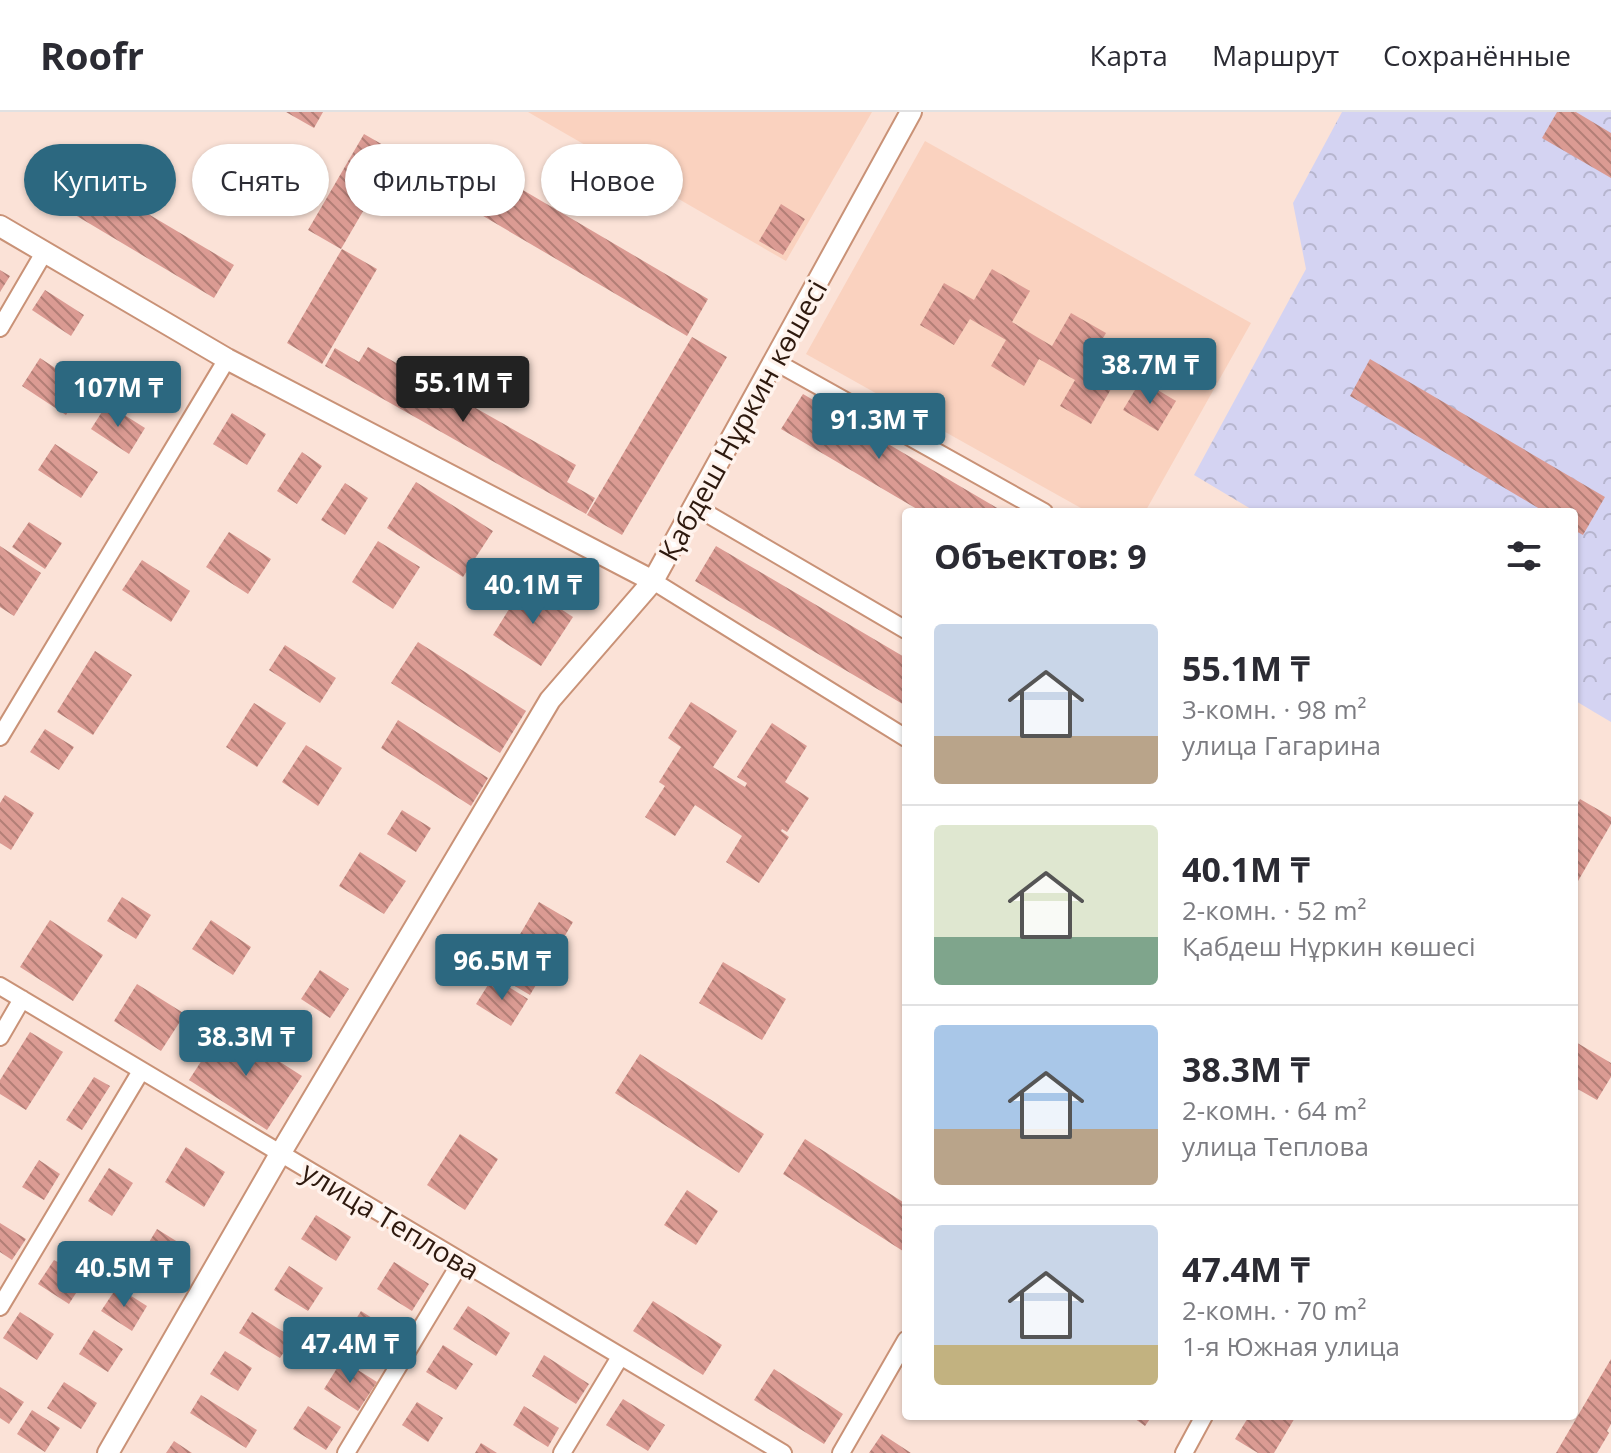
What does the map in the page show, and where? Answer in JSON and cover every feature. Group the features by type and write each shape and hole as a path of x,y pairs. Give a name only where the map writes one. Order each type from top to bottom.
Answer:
{"street":[{"name":"Қабдеш Нұркин көшесі","path":"108,1453 280,1154 550,700 653,581 911,112"},
{"path":"0,226 227,359 653,581 902,736"},
{"path":"0,328 45,251"},
{"path":"0,737 227,359"},
{"path":"774,361 1037,508"},
{"path":"694,506 902,628"},
{"name":"улица Теплова","path":"0,986 781,1452"},
{"path":"0,1037 22,999"},
{"path":"0,1307 141,1071"},
{"path":"346,1453 461,1262"},
{"path":"841,1453 902,1347"},
{"path":"562,1453 620,1357"},
{"path":"1184,1453 1202,1420"}],"shaded area":[{"path":"528,112 872,112 786,261 683,202 683,144 583,144"},
{"path":"925,141 1251,323 1147,508 1081,508 806,354"}],"green space":[{"path":"1342,112 1611,112 1611,722 1578,702 1578,508 1249,508 1194,475 1306,269 1293,203"}],"building":[{"path":"286,112 323,112 314,128"},
{"path":"1557,112 1576,112 1611,133 1611,178 1542,138"},
{"path":"364,134 381,144 358,144"},
{"path":"345,167 345,216 360,216 341,249 308,230 316,216 329,216 329,194"},
{"path":"525,191 541,201 541,216 567,216 708,299 687,336 483,216 525,216"},
{"path":"781,204 805,219 783,255 759,241"},
{"path":"77,216 152,216 234,265 214,298"},
{"path":"342,249 377,269 322,364 287,343"},
{"path":"992,269 1030,291 1012,322 1052,346 1071,313 1106,333 1087,366 1115,382 1091,424 1060,406 1075,380 1039,359 1024,386 991,366 1006,340 970,319 954,345 920,325 944,283 974,300"},
{"path":"0,270 10,276 0,292"},
{"path":"45,290 84,315 71,336 32,310"},
{"path":"692,337 727,357 622,535 587,515"},
{"path":"368,347 576,465 567,482 595,498 586,514 325,366 335,348 359,362"},
{"path":"40,358 84,387 66,415 22,386"},
{"path":"1370,359 1605,497 1583,535 1578,532 1578,508 1538,508 1350,396"},
{"path":"148,363 177,381 159,408 131,390"},
{"path":"1141,380 1176,401 1158,431 1123,410"},
{"path":"803,394 997,508 915,508 781,429"},
{"path":"107,404 145,428 129,454 91,429"},
{"path":"232,413 266,434 247,465 213,444"},
{"path":"55,444 98,472 81,498 38,470"},
{"path":"302,452 322,466 297,504 277,491"},
{"path":"416,482 493,531 463,577 387,528"},
{"path":"345,483 368,498 345,535 321,520"},
{"path":"29,522 62,543 45,569 12,547"},
{"path":"229,532 271,559 248,594 206,567"},
{"path":"378,541 420,567 393,609 352,582"},
{"path":"0,546 41,573 14,616 0,607"},
{"path":"716,546 902,656 902,704 695,581"},
{"path":"142,560 190,591 171,622 122,590"},
{"path":"524,585 573,617 541,666 493,635"},
{"path":"418,642 526,711 500,753 391,683"},
{"path":"285,645 336,678 320,703 269,670"},
{"path":"95,651 132,675 93,735 57,712"},
{"path":"691,702 737,731 713,767 745,787 747,783 737,777 772,723 807,746 785,782 809,798 787,832 782,829 789,837 759,883 726,862 742,836 695,805 675,836 645,817 665,786 659,782 681,747 668,738"},
{"path":"254,703 286,723 257,767 226,747"},
{"path":"398,720 488,778 471,806 381,748"},
{"path":"45,729 74,747 59,770 30,752"},
{"path":"306,745 342,768 318,806 282,782"},
{"path":"5,795 34,813 11,850 0,843 0,803"},
{"path":"1580,799 1611,817 1611,824 1578,881"},
{"path":"402,810 431,828 416,852 387,834"},
{"path":"360,852 406,881 384,914 339,886"},
{"path":"122,897 151,915 136,939 107,921"},
{"path":"539,902 573,922 530,995 496,975"},
{"path":"50,920 103,955 73,1001 20,967"},
{"path":"211,920 251,947 233,975 192,949"},
{"path":"723,962 786,999 762,1040 699,1003"},
{"path":"320,970 349,989 330,1018 301,999"},
{"path":"493,977 528,999 511,1026 476,1004"},
{"path":"137,984 185,1014 161,1051 114,1021"},
{"path":"224,1026 302,1076 267,1130 189,1080"},
{"path":"30,1032 63,1052 26,1110 0,1094 0,1080"},
{"path":"1578,1043 1611,1063 1611,1077 1597,1100 1578,1089"},
{"path":"640,1054 764,1134 739,1173 615,1093"},
{"path":"94,1077 110,1086 82,1130 66,1120"},
{"path":"460,1134 498,1159 465,1210 427,1185"},
{"path":"805,1139 902,1201 902,1250 783,1174"},
{"path":"186,1147 225,1172 204,1207 165,1182"},
{"path":"39,1160 60,1174 44,1200 22,1187"},
{"path":"109,1168 133,1183 112,1216 88,1201"},
{"path":"687,1190 718,1211 696,1245 664,1225"},
{"path":"316,1215 351,1237 336,1261 301,1239"},
{"path":"0,1223 26,1239 12,1260 0,1252"},
{"path":"157,1229 189,1249 171,1277 140,1257"},
{"path":"54,1260 85,1279 69,1304 38,1284"},
{"path":"394,1262 429,1284 412,1311 377,1289"},
{"path":"289,1266 323,1288 308,1311 274,1290"},
{"path":"117,1287 147,1306 132,1331 101,1311"},
{"path":"653,1301 722,1345 703,1375 633,1331"},
{"path":"468,1306 510,1333 496,1356 453,1329"},
{"path":"361,1311 399,1335 384,1359 346,1335"},
{"path":"20,1312 54,1334 37,1360 3,1338"},
{"path":"252,1312 293,1338 280,1358 239,1333"},
{"path":"94,1330 123,1349 108,1372 79,1354"},
{"path":"443,1345 473,1364 456,1390 426,1372"},
{"path":"225,1351 252,1368 238,1391 210,1374"},
{"path":"544,1355 589,1384 576,1404 532,1376"},
{"path":"1611,1359 1609,1433 1597,1453 1556,1453"},
{"path":"342,1360 377,1382 358,1411 324,1389"},
{"path":"774,1369 843,1414 824,1444 754,1400"},
{"path":"64,1382 97,1403 81,1429 47,1408"},
{"path":"0,1387 24,1402 9,1424 0,1418"},
{"path":"201,1395 257,1430 246,1448 190,1413"},
{"path":"623,1399 665,1425 648,1451 606,1425"},
{"path":"417,1402 443,1418 428,1442 402,1425"},
{"path":"308,1406 341,1427 326,1450 293,1429"},
{"path":"524,1406 559,1428 548,1447 513,1425"},
{"path":"32,1410 60,1428 45,1452 17,1434"},
{"path":"1247,1420 1294,1420 1274,1453 1258,1453 1235,1439"},
{"path":"882,1434 911,1453 869,1453"},
{"path":"174,1441 192,1453 166,1453"},
{"path":"481,1443 497,1453 475,1453"}]}
